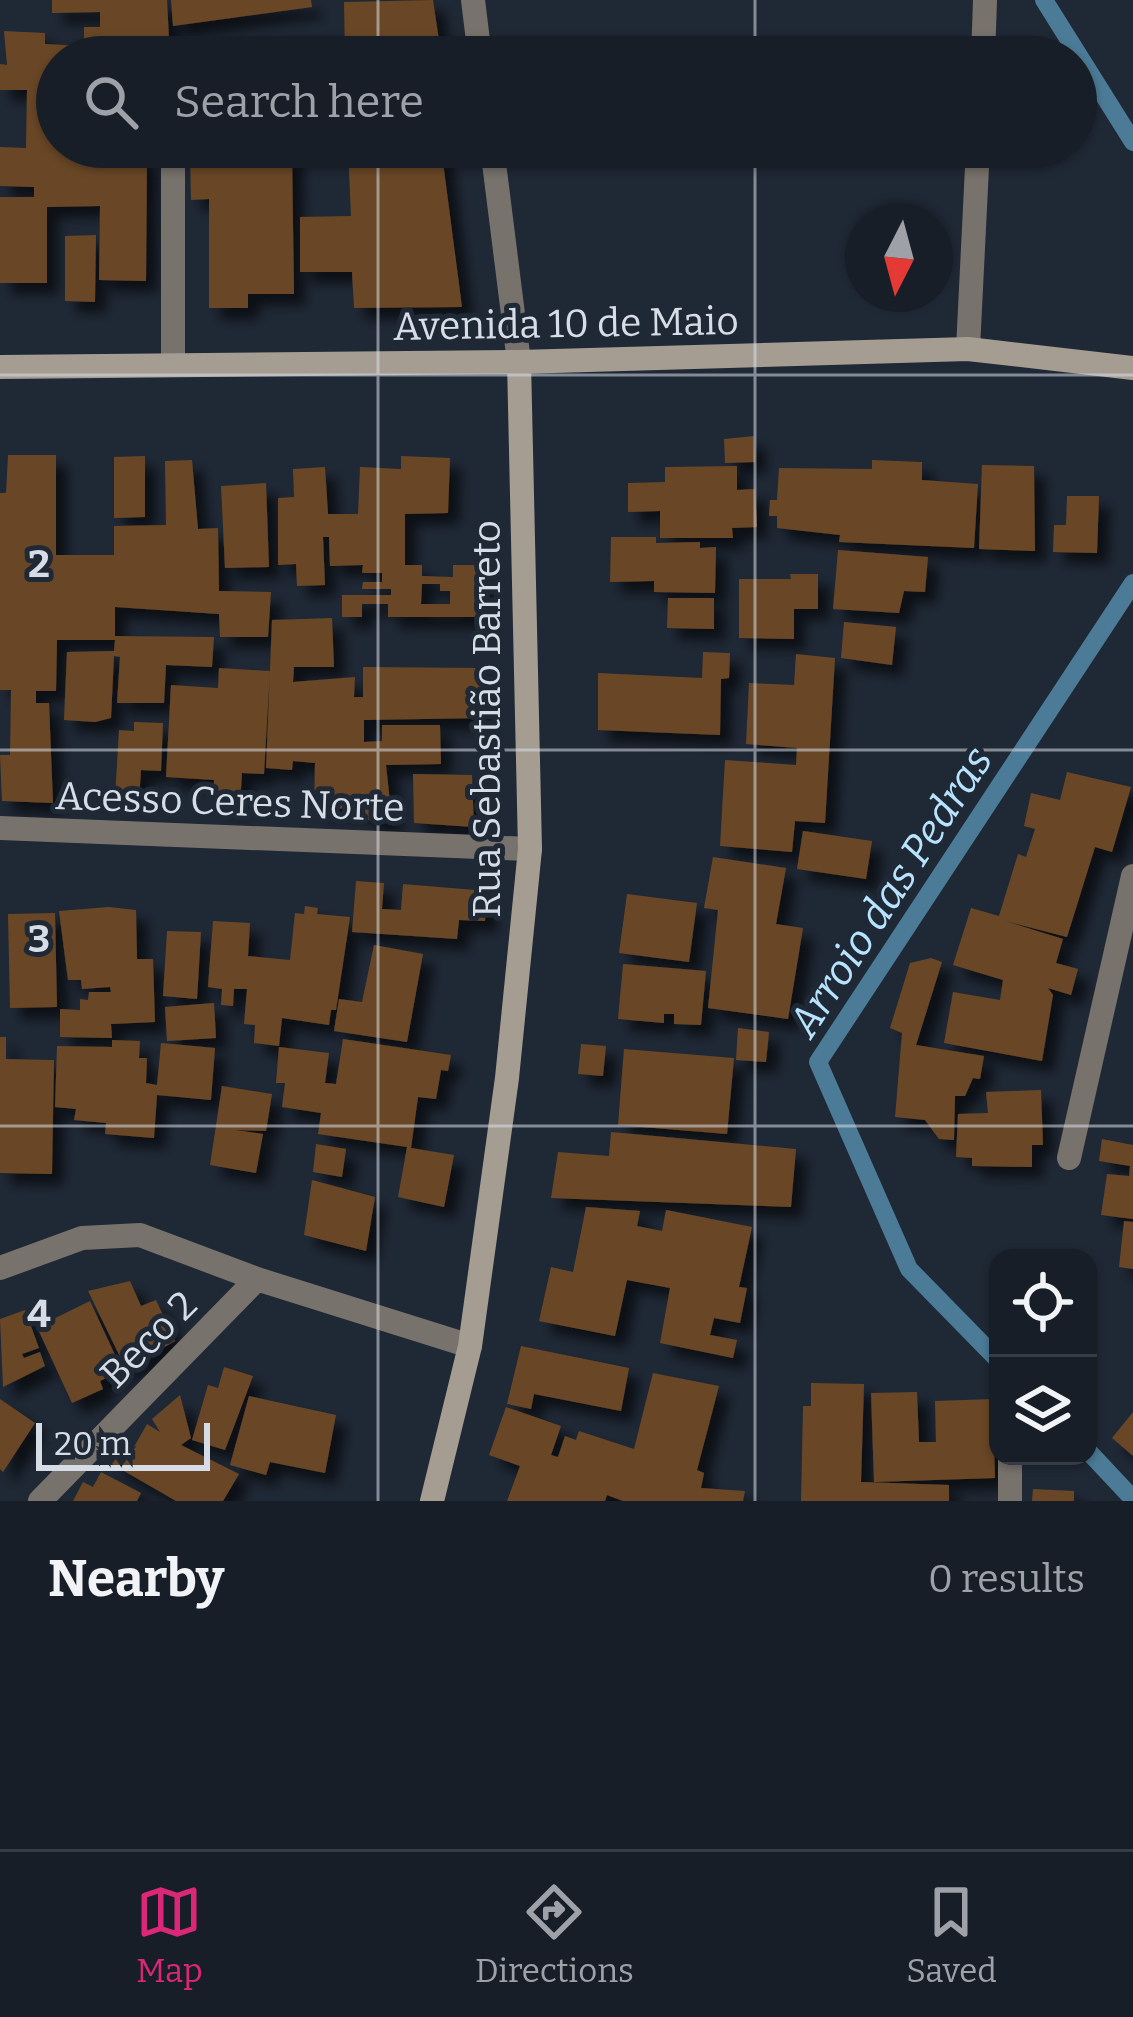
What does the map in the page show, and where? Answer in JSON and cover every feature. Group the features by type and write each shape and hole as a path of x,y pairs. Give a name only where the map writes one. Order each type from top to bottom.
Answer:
{"street":[{"path":"472,0 477,36"},
{"path":"983,36 986,0"},
{"path":"173,168 173,365"},
{"name":"Rua Sebastião Barreto","path":"431,1501 470,1346 507,1078 530,849 519,362 494,168"},
{"path":"968,349 977,168"},
{"name":"Avenida 10 de Maio","path":"0,367 519,362 968,349 1133,368"},
{"name":"Acesso Ceres Norte","path":"0,828 530,849"},
{"path":"1069,1158 1133,876"},
{"path":"0,1268 110,1233 169,1242 257,1279 470,1346"},
{"name":"Beco 2","path":"40,1501 257,1279"},
{"path":"1010,1465 1010,1501"}],"building":[{"path":"52,0 167,0 169,36 84,36 84,27 100,27 100,12 52,13"},
{"path":"171,0 311,0 312,7 173,26"},
{"path":"433,0 438,36 345,36 344,2"},
{"path":"4,31 45,33 36,36 36,168 147,168 146,281 99,280 100,206 47,207 47,283 0,283 0,197 34,197 34,187 0,186 0,147 26,148 27,90 0,90 0,64 7,65"},
{"path":"190,168 292,168 294,294 248,294 248,308 209,308 209,199 191,200"},
{"path":"349,168 444,168 462,307 354,308 352,272 300,272 300,217 351,216"},
{"path":"96,235 95,302 65,301 65,236"},
{"path":"754,436 755,462 725,463 724,439"},
{"path":"8,455 56,455 56,555 114,555 114,526 166,525 165,461 192,460 198,529 218,528 219,591 271,592 268,637 220,637 219,614 115,607 115,636 214,637 212,667 166,665 164,703 117,703 120,657 114,656 111,718 95,722 64,720 67,652 114,651 115,640 57,640 56,691 36,691 36,703 49,703 53,803 2,801 0,755 10,755 11,690 0,690 0,493 6,493"},
{"path":"145,456 145,517 114,518 114,457"},
{"path":"401,456 450,458 448,513 405,514 405,565 422,565 422,576 453,577 453,565 484,565 483,617 388,617 388,604 362,604 362,617 342,617 342,595 391,595 391,589 362,589 363,582 382,582 382,573 362,573 363,565 330,566 329,537 323,537 325,585 297,586 296,564 278,565 278,498 294,497 293,469 325,467 328,514 358,514 360,467 401,469","holes":["422,584 440,584 440,591 450,591 450,604 421,604"]},
{"path":"872,460 922,462 922,480 978,484 974,548 839,542 840,535 777,528 777,516 769,516 770,500 777,500 779,468 872,469"},
{"path":"982,465 1034,466 1035,551 979,549"},
{"path":"737,466 737,490 755,489 757,527 732,528 733,538 660,538 660,511 628,512 628,483 665,482 665,467"},
{"path":"266,483 269,567 225,568 221,486"},
{"path":"1067,496 1099,496 1097,553 1053,552 1054,525 1066,525"},
{"path":"611,537 656,537 656,543 700,542 700,548 716,547 715,593 654,592 654,581 610,582"},
{"path":"838,550 928,557 925,592 904,591 899,613 833,609"},
{"path":"790,574 818,574 818,609 794,609 794,639 739,638 739,579 791,579"},
{"path":"668,598 714,598 714,629 667,628"},
{"path":"332,618 334,667 294,667 293,682 355,677 354,697 363,697 363,667 484,668 483,718 364,720 364,742 382,741 382,725 440,725 441,764 386,765 392,821 366,820 365,809 314,808 315,763 293,761 292,770 266,768 272,620"},
{"path":"844,622 896,627 892,665 841,658"},
{"path":"703,652 730,653 729,678 721,679 720,735 598,730 598,673 702,678"},
{"path":"796,654 835,658 825,823 795,821 792,852 720,846 725,760 796,765 797,748 746,744 749,683 794,685"},
{"path":"219,668 270,671 264,774 242,773 240,805 213,804 214,780 166,777 171,685 218,688"},
{"path":"134,722 163,723 161,771 141,770 139,800 115,798 119,730 134,731"},
{"path":"1067,772 1131,787 1112,852 1095,847 1067,937 1005,921 1063,939 1056,963 1078,969 1071,995 1048,988 1053,995 1042,1061 944,1043 953,992 1000,1000 1003,980 953,965 971,908 999,916 1018,854 1026,857 1035,829 1024,826 1031,793 1060,800"},
{"path":"413,774 472,775 474,827 414,823"},
{"path":"803,831 872,841 866,879 797,869"},
{"path":"713,857 786,868 776,924 803,928 788,1019 708,1008 718,910 704,908"},
{"path":"356,881 384,883 382,909 401,910 403,884 487,891 485,921 459,920 457,939 352,932"},
{"path":"627,894 697,903 689,962 619,953"},
{"path":"305,906 318,908 317,914 350,917 336,1010 331,1010 329,1025 282,1018 279,1046 254,1043 255,1025 244,1024 247,989 234,989 233,1006 221,1005 222,989 208,987 213,921 250,923 248,956 290,960 295,913 304,914"},
{"path":"136,910 137,959 153,959 155,1022 111,1024 112,1038 60,1037 60,1009 80,1010 80,999 88,1000 89,992 111,992 110,987 82,989 81,980 68,980 59,911"},
{"path":"55,913 57,1007 10,1008 8,914"},
{"path":"167,931 201,932 197,999 163,996"},
{"path":"374,945 423,954 407,1042 334,1031 339,999 362,1002"},
{"path":"931,958 942,962 916,1045 984,1056 980,1079 973,1078 965,1096 955,1096 954,1140 939,1139 925,1120 895,1117 902,1033 890,1028 910,963"},
{"path":"623,964 706,971 701,1025 674,1024 674,1014 664,1014 664,1023 618,1019"},
{"path":"214,1003 216,1038 167,1041 165,1007"},
{"path":"738,1028 769,1032 766,1062 736,1060"},
{"path":"0,1037 6,1037 6,1059 54,1060 52,1174 0,1173"},
{"path":"343,1039 451,1055 448,1071 441,1070 436,1099 418,1097 411,1148 454,1155 444,1207 398,1197 407,1147 318,1134 321,1113 282,1107 285,1083 276,1083 279,1047 329,1053 325,1083 336,1084"},
{"path":"112,1040 140,1041 139,1058 147,1058 146,1083 157,1085 161,1043 215,1048 211,1100 157,1095 154,1138 105,1134 106,1123 74,1120 76,1109 55,1107 57,1046 112,1047"},
{"path":"581,1044 606,1046 603,1076 578,1074"},
{"path":"624,1049 734,1058 727,1134 618,1125"},
{"path":"222,1086 272,1094 266,1131 235,1130 263,1134 256,1173 210,1165"},
{"path":"1041,1090 1043,1145 1032,1145 1032,1167 972,1166 972,1158 956,1157 958,1114 988,1113 986,1092"},
{"path":"611,1132 796,1149 791,1207 551,1198 558,1152 609,1156"},
{"path":"1102,1139 1133,1145 1133,1219 1101,1215 1107,1174 1129,1176 1130,1166 1099,1161"},
{"path":"316,1144 346,1149 342,1177 313,1172"},
{"path":"312,1180 375,1197 366,1251 304,1235"},
{"path":"586,1207 640,1211 637,1226 662,1231 666,1210 752,1227 739,1287 747,1288 740,1323 714,1318 710,1335 737,1340 733,1358 660,1343 670,1288 627,1280 615,1336 539,1321 551,1267 573,1272"},
{"path":"1124,1221 1133,1222 1133,1269 1119,1267"},
{"path":"130,1281 141,1306 156,1300 175,1341 126,1369 88,1291"},
{"path":"90,1301 122,1370 100,1381 103,1389 72,1403 37,1327"},
{"path":"25,1310 39,1348 22,1354 24,1358 40,1352 45,1366 3,1387 0,1319"},
{"path":"521,1346 629,1368 621,1411 534,1394 531,1409 507,1404"},
{"path":"224,1367 253,1376 225,1450 192,1440 208,1385 218,1388"},
{"path":"653,1373 719,1386 697,1470 704,1473 701,1488 745,1491 743,1501 623,1501 607,1495 605,1501 507,1501 520,1466 489,1455 506,1407 561,1426 551,1455 558,1457 565,1436 576,1440 579,1431 634,1449"},
{"path":"811,1383 864,1384 861,1482 949,1485 949,1501 801,1501 803,1406 811,1406"},
{"path":"917,1392 919,1442 936,1442 935,1401 989,1399 989,1465 995,1465 995,1478 874,1482 871,1393"},
{"path":"180,1395 191,1438 181,1445 239,1474 223,1501 176,1501 112,1464 122,1447 131,1452 147,1424 160,1432 152,1419"},
{"path":"249,1396 336,1415 325,1473 270,1462 266,1475 230,1465"},
{"path":"0,1399 35,1423 3,1472 0,1469"},
{"path":"1133,1412 1133,1456 1112,1438"},
{"path":"101,1472 141,1493 137,1501 73,1501 83,1482 93,1487"},
{"path":"1033,1489 1074,1491 1074,1501 1032,1501"}],"waterway":[{"name":"Arroio das Pedras","path":"1044,0 1067,36"},
{"name":"Arroio das Pedras","path":"1097,85 1133,142"},
{"name":"Arroio das Pedras","path":"995,1357 909,1269 818,1062 1133,583"},
{"name":"Arroio das Pedras","path":"1097,1461 1133,1499"}]}
